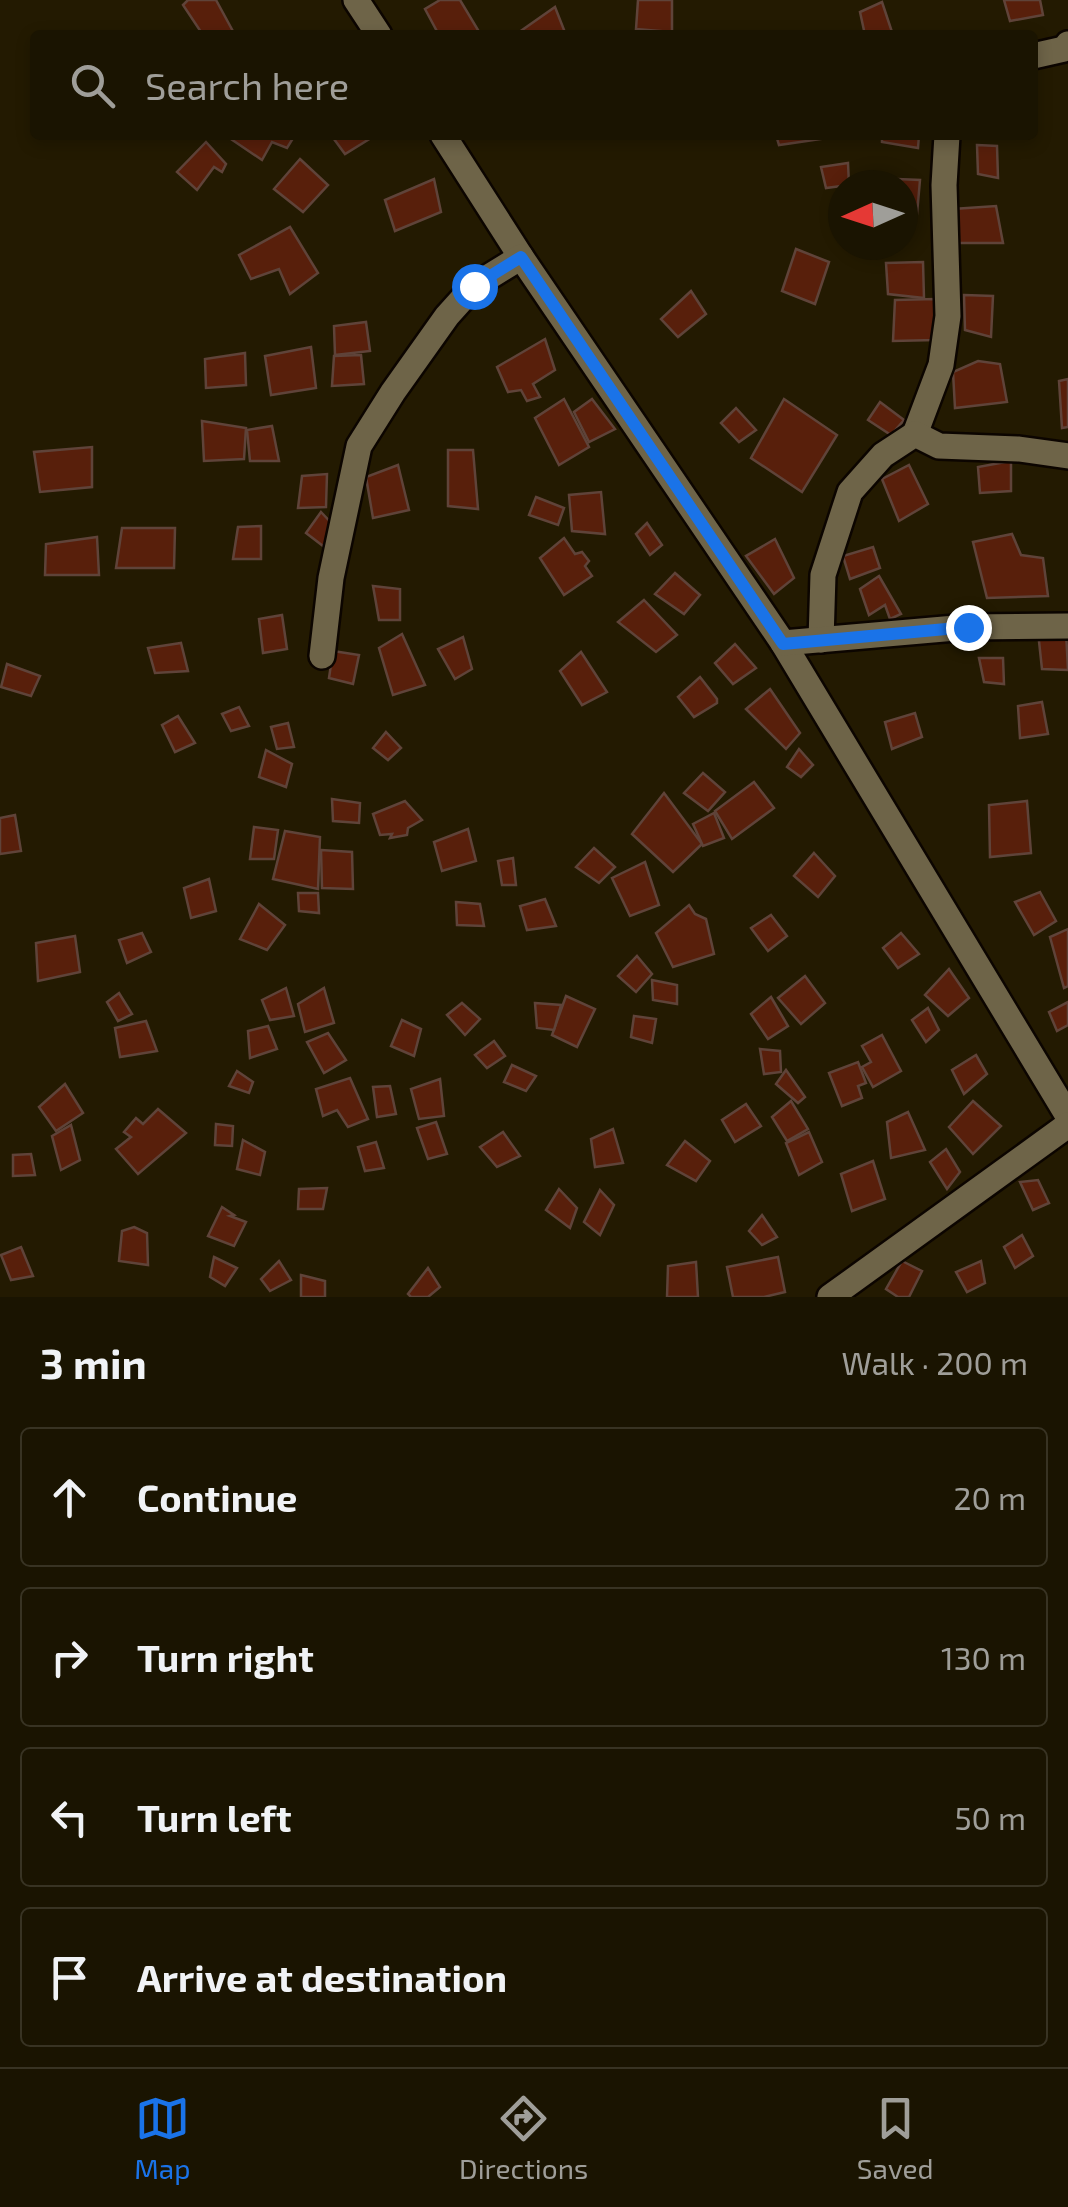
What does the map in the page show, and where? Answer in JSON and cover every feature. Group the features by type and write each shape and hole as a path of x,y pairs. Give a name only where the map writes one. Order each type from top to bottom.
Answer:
{"street":[{"path":"356,0 375,30"},
{"path":"1038,55 1064,50 1068,44"},
{"path":"446,140 783,644 1068,1116"},
{"path":"820,640 823,575 850,492 883,455 915,434 941,365 948,316 946,140"},
{"path":"322,656 334,562 360,446 392,392 447,316 474,286 521,257"},
{"path":"915,434 939,446 1068,456"},
{"path":"783,644 968,627 1068,626"},
{"path":"830,1297 1068,1125"}],"building":[{"path":"188,0 216,0 232,30 200,30 183,5"},
{"path":"440,0 460,0 478,30 436,30 425,9"},
{"path":"638,0 672,0 672,30 636,29"},
{"path":"1004,0 1040,0 1043,15 1010,21"},
{"path":"882,2 891,30 864,30 860,12"},
{"path":"555,7 564,30 522,30"},
{"path":"232,140 292,140 287,148 272,142 262,160"},
{"path":"335,140 368,140 345,154"},
{"path":"778,140 814,140 779,145"},
{"path":"882,140 919,140 918,148"},
{"path":"206,142 226,164 222,172 214,167 197,190 177,172"},
{"path":"977,145 997,146 998,178 978,174"},
{"path":"300,159 328,185 303,212 274,189"},
{"path":"848,163 848,170 828,170 826,188 821,167"},
{"path":"434,179 441,212 395,231 385,200"},
{"path":"996,206 1003,243 949,243 953,209"},
{"path":"290,227 318,273 290,294 279,269 251,279 239,255"},
{"path":"796,249 829,262 815,304 782,291"},
{"path":"923,262 924,298 888,294 886,263"},
{"path":"691,291 706,314 678,337 661,319"},
{"path":"964,295 993,296 991,337 965,330"},
{"path":"935,299 935,340 893,341 895,300"},
{"path":"366,322 370,351 335,355 334,326"},
{"path":"545,339 555,370 533,384 540,397 527,401 521,390 508,392 497,367"},
{"path":"311,347 316,388 271,395 265,356"},
{"path":"245,353 246,385 206,388 205,359"},
{"path":"361,355 364,384 332,386 334,356"},
{"path":"978,361 1000,364 1007,402 955,408 953,372"},
{"path":"1068,379 1068,427 1062,428 1059,381"},
{"path":"564,399 589,447 559,465 535,418"},
{"path":"592,399 615,429 589,442 574,412"},
{"path":"784,399 837,435 802,492 751,458"},
{"path":"880,402 904,420 891,435 868,420"},
{"path":"736,408 756,430 739,442 721,423"},
{"path":"202,421 246,428 244,459 204,461"},
{"path":"272,426 279,461 250,461 247,430"},
{"path":"92,447 92,487 40,492 34,452"},
{"path":"448,450 473,450 478,509 448,506"},
{"path":"1011,461 1011,491 980,493 978,467"},
{"path":"398,465 409,510 373,518 366,477"},
{"path":"909,465 928,504 899,521 882,479"},
{"path":"327,474 326,507 298,508 302,476"},
{"path":"601,492 605,534 572,531 569,495"},
{"path":"536,497 564,508 558,525 529,515"},
{"path":"321,512 337,529 327,549 306,533"},
{"path":"647,523 662,545 650,555 636,534"},
{"path":"261,526 261,559 233,559 238,527"},
{"path":"122,528 175,528 174,568 116,568"},
{"path":"1012,534 1021,555 1043,558 1048,596 987,598 973,542"},
{"path":"97,537 99,575 45,575 46,544"},
{"path":"564,538 575,554 582,552 589,561 585,566 592,576 564,595 540,558"},
{"path":"775,539 794,578 774,594 746,556"},
{"path":"873,547 880,568 850,579 843,556"},
{"path":"675,573 700,595 684,614 655,594"},
{"path":"879,576 901,614 890,619 885,605 869,615 860,589"},
{"path":"373,586 400,589 400,620 379,620"},
{"path":"644,600 677,635 656,652 618,622"},
{"path":"282,615 287,649 263,653 259,619"},
{"path":"1066,631 1068,670 1042,669 1038,632"},
{"path":"402,634 425,685 393,695 379,648"},
{"path":"463,637 472,669 455,679 438,649"},
{"path":"181,643 188,671 155,673 148,648"},
{"path":"735,644 756,668 733,684 715,663"},
{"path":"333,651 359,655 353,684 329,678"},
{"path":"581,652 607,692 582,705 560,671"},
{"path":"979,658 1003,658 1004,684 984,682"},
{"path":"7,664 40,676 31,696 1,687"},
{"path":"700,677 717,703 694,717 678,697"},
{"path":"770,689 800,733 786,749 746,709"},
{"path":"1042,702 1048,734 1020,738 1018,706"},
{"path":"239,707 249,726 231,731 222,714"},
{"path":"915,713 922,737 892,749 885,722"},
{"path":"178,716 195,743 175,752 162,725"},
{"path":"288,723 294,747 277,749 271,727"},
{"path":"386,732 401,748 388,760 373,748"},
{"path":"799,749 813,765 801,777 787,767"},
{"path":"266,750 292,764 286,787 259,777"},
{"path":"703,773 725,792 708,811 684,793"},
{"path":"754,782 774,808 732,839 715,811"},
{"path":"664,793 702,844 673,872 632,834"},
{"path":"332,799 360,803 359,823 333,821"},
{"path":"405,801 422,820 408,828 407,835 380,835 373,814"},
{"path":"1027,801 1031,853 990,857 989,805"},
{"path":"714,813 724,838 703,846 693,824"},
{"path":"15,815 21,851 0,854 0,818"},
{"path":"254,827 278,830 274,859 250,859"},
{"path":"468,829 476,861 442,871 434,842"},
{"path":"285,831 320,837 318,889 273,879"},
{"path":"594,848 615,867 599,883 576,867"},
{"path":"321,850 352,852 353,889 322,888"},
{"path":"814,853 835,876 818,897 794,876"},
{"path":"513,858 516,885 502,885 498,861"},
{"path":"645,862 659,905 630,916 612,878"},
{"path":"209,879 216,911 191,918 184,888"},
{"path":"1040,892 1056,921 1034,935 1015,902"},
{"path":"298,893 318,893 319,913 299,911"},
{"path":"545,899 556,926 527,930 520,906"},
{"path":"456,902 480,904 484,926 457,925"},
{"path":"259,904 285,925 267,950 240,939"},
{"path":"689,905 695,914 706,919 714,954 673,967 656,933"},
{"path":"771,915 787,936 768,951 751,928"},
{"path":"1068,929 1068,986 1064,988 1050,937"},
{"path":"142,933 151,952 127,963 119,940"},
{"path":"901,933 919,954 898,968 883,948"},
{"path":"75,936 80,972 38,981 36,943"},
{"path":"637,956 652,974 636,992 618,976"},
{"path":"949,969 969,998 948,1016 925,995"},
{"path":"805,976 825,1003 801,1024 778,998"},
{"path":"652,980 677,985 677,1004 653,1000"},
{"path":"286,988 294,1016 270,1020 262,1000"},
{"path":"324,988 334,1023 305,1032 298,1004"},
{"path":"119,993 132,1014 118,1021 107,1002"},
{"path":"566,996 595,1009 577,1047 552,1035"},
{"path":"771,997 788,1026 768,1039 751,1014"},
{"path":"1068,1002 1068,1025 1057,1031 1049,1012"},
{"path":"462,1003 480,1019 465,1035 447,1015"},
{"path":"535,1003 561,1005 554,1030 537,1028"},
{"path":"928,1008 939,1030 926,1042 912,1020"},
{"path":"634,1016 656,1019 652,1043 631,1037"},
{"path":"402,1020 421,1029 414,1056 391,1046"},
{"path":"146,1021 157,1051 120,1057 115,1028"},
{"path":"268,1026 277,1049 250,1058 248,1031"},
{"path":"328,1033 346,1060 324,1073 307,1042"},
{"path":"882,1035 901,1071 873,1087 862,1067 871,1062 862,1046"},
{"path":"494,1041 505,1056 487,1068 475,1055"},
{"path":"760,1049 780,1051 781,1072 764,1074"},
{"path":"976,1055 987,1074 964,1094 952,1070"},
{"path":"858,1062 866,1083 858,1086 862,1098 842,1106 829,1073"},
{"path":"512,1065 536,1076 526,1091 504,1082"},
{"path":"786,1070 805,1097 798,1103 776,1084"},
{"path":"237,1071 253,1082 249,1093 229,1086"},
{"path":"350,1078 368,1119 348,1127 337,1110 323,1116 316,1089"},
{"path":"440,1079 444,1116 419,1119 411,1089"},
{"path":"65,1084 83,1113 56,1131 39,1107"},
{"path":"390,1086 396,1114 377,1117 373,1087"},
{"path":"791,1101 808,1129 787,1141 772,1117"},
{"path":"973,1101 1001,1126 973,1154 949,1127"},
{"path":"746,1104 761,1126 735,1142 722,1120"},
{"path":"158,1109 186,1133 138,1174 116,1149 131,1137 124,1132 136,1118 143,1124"},
{"path":"908,1112 925,1150 891,1158 887,1122"},
{"path":"436,1122 447,1154 428,1159 417,1128"},
{"path":"216,1124 233,1126 232,1146 215,1145"},
{"path":"71,1125 80,1160 61,1170 52,1136"},
{"path":"613,1129 623,1163 595,1167 591,1139"},
{"path":"503,1132 520,1156 497,1167 480,1147"},
{"path":"809,1132 822,1162 799,1175 786,1143"},
{"path":"243,1140 265,1152 260,1175 237,1169"},
{"path":"685,1141 710,1161 696,1181 667,1165"},
{"path":"376,1142 384,1168 365,1171 358,1147"},
{"path":"946,1149 960,1172 947,1189 930,1162"},
{"path":"31,1154 35,1175 13,1176 13,1155"},
{"path":"873,1161 885,1199 852,1211 841,1174"},
{"path":"1038,1180 1049,1203 1033,1210 1020,1182"},
{"path":"327,1188 323,1209 298,1209 299,1189"},
{"path":"559,1189 577,1208 570,1228 546,1210"},
{"path":"600,1190 614,1205 600,1235 584,1222"},
{"path":"222,1207 234,1215 230,1216 246,1222 234,1246 208,1236"},
{"path":"762,1215 777,1237 762,1245 749,1231"},
{"path":"134,1227 147,1233 148,1265 119,1261 122,1231"},
{"path":"1022,1235 1033,1256 1015,1268 1004,1247"},
{"path":"21,1247 33,1276 11,1280 1,1255"},
{"path":"214,1257 237,1268 225,1286 210,1277"},
{"path":"778,1257 785,1292 733,1297 727,1267"},
{"path":"279,1261 291,1280 270,1291 261,1279"},
{"path":"902,1261 922,1271 909,1297 898,1297 886,1289"},
{"path":"981,1261 985,1283 967,1292 956,1272"},
{"path":"696,1262 698,1297 667,1297 668,1266"},
{"path":"428,1268 440,1287 428,1297 411,1297 408,1294"},
{"path":"301,1275 325,1281 325,1297 301,1297"}],"route":[{"path":"474,286 521,257 783,644 968,627"}]}
